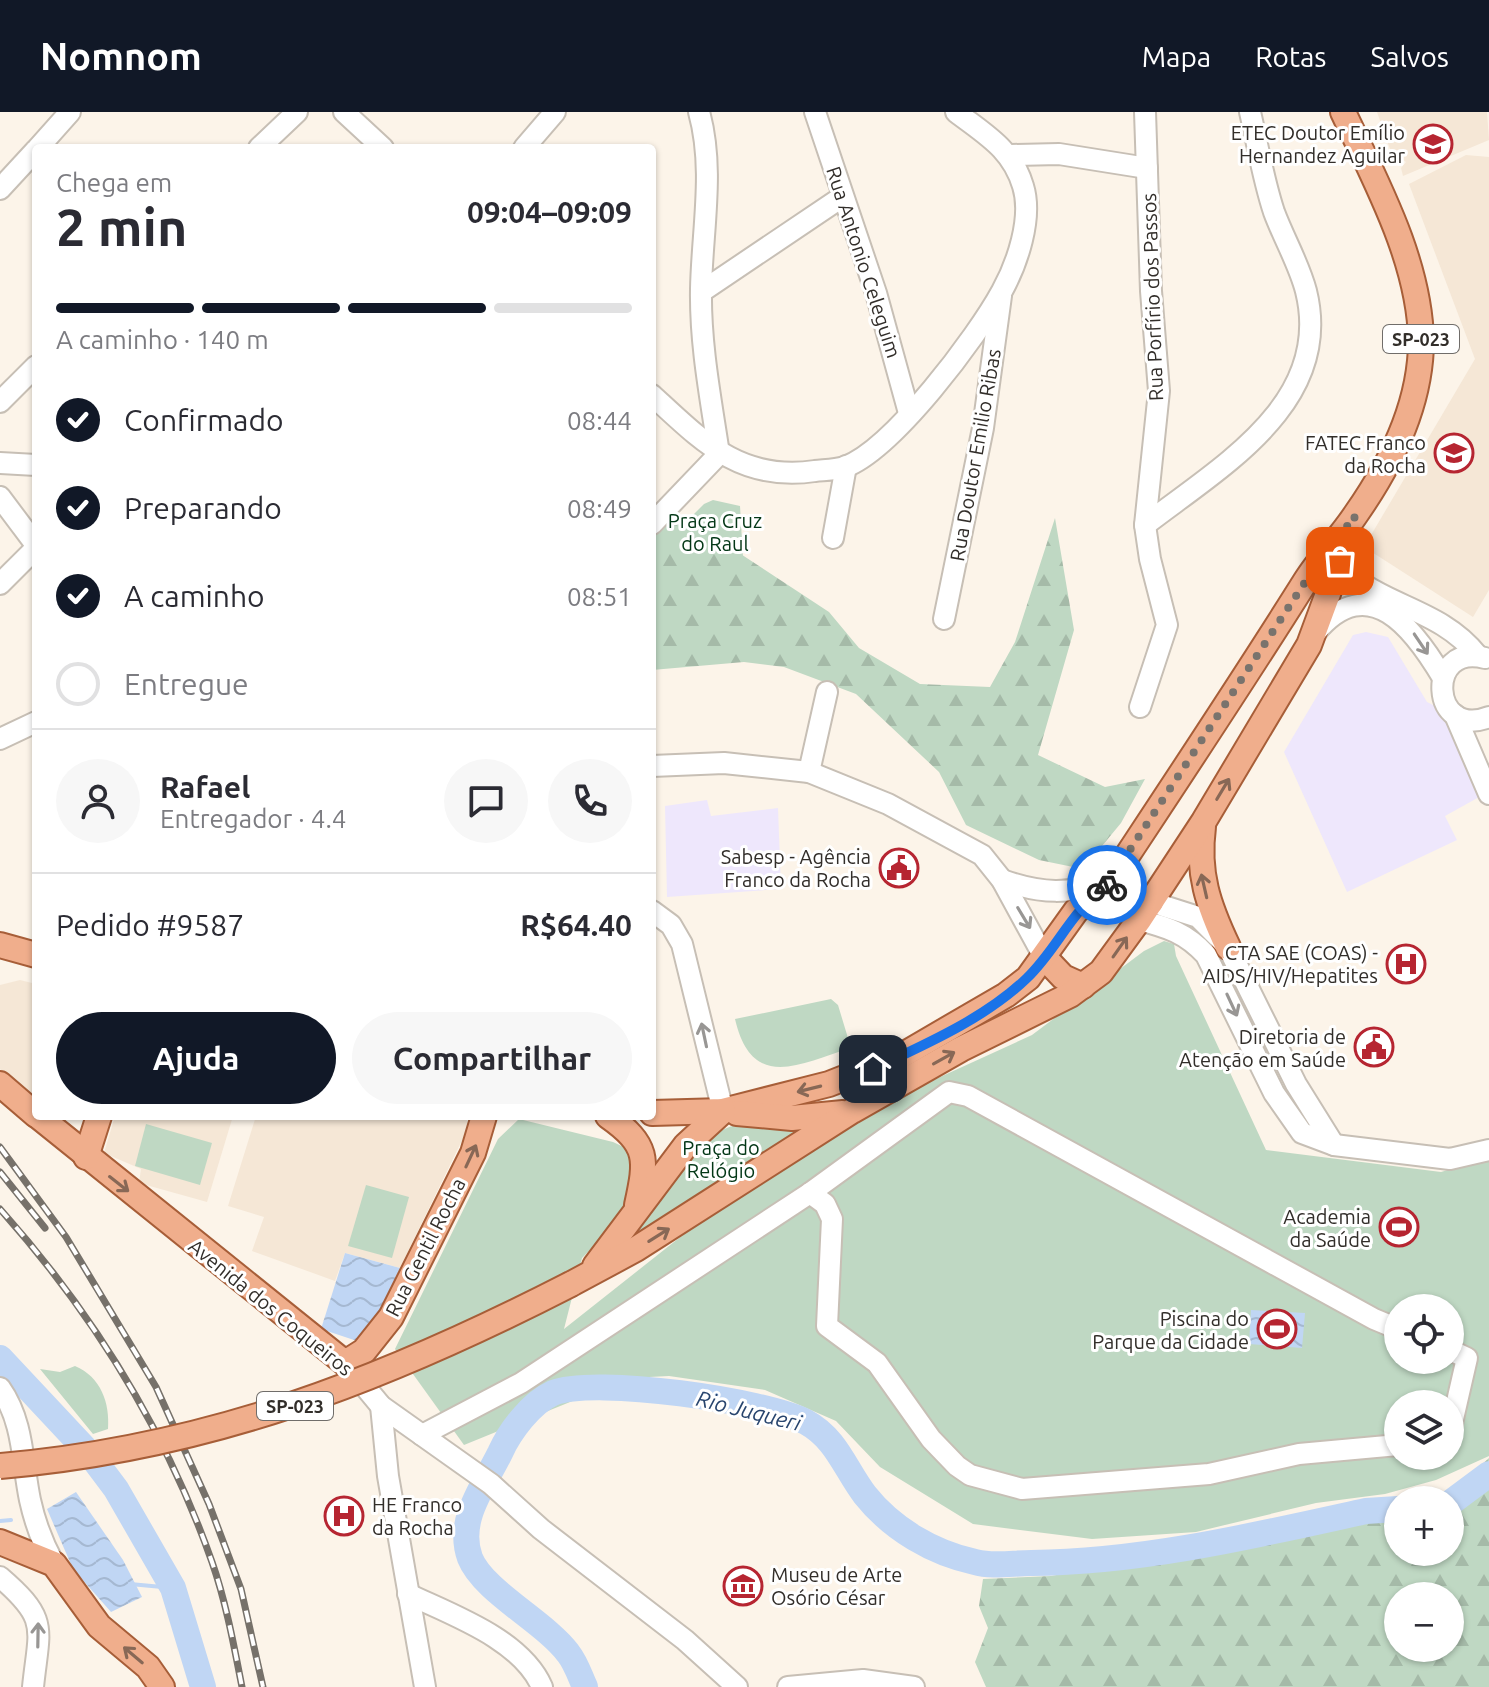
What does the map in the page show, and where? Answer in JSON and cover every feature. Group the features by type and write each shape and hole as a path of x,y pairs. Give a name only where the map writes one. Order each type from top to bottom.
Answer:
{"main road":[{"name":"SP-023","path":"656,1113 723,1111 829,1084 903,1055 1006,995 1028,978 1076,911 1109,883 1311,573 1355,516 1401,436 1413,400 1421,339 1406,260 1346,112"},
{"name":"SP-023","path":"0,1468 150,1445 284,1410 459,1341 649,1241 852,1111 1083,986 1111,960 1204,821 1313,635 1355,516"},
{"path":"1204,821 1201,878 1209,909 1228,947"},
{"path":"1109,883 1145,911"},
{"path":"2,950 32,954"},
{"path":"1044,957 1063,977 1083,986"},
{"name":"Avenida dos Coqueiros","path":"0,1084 32,1111"},
{"name":"SP-023","path":"581,1278 635,1214 686,1145 723,1111"},
{"path":"723,1111 792,1118 831,1116 852,1111"},
{"name":"Avenida dos Coqueiros","path":"43,1120 345,1363"},
{"path":"86,1157 98,1120"},
{"name":"Rua Gentil Rocha","path":"345,1363 364,1351 391,1317 473,1153 483,1120"},
{"path":"613,1120 637,1140 643,1153 645,1167 635,1214"},
{"path":"0,1542 54,1564 99,1626 148,1667 162,1687"}],"street":[{"path":"41,144 70,112"},
{"path":"263,144 297,112"},
{"path":"344,112 379,144"},
{"path":"527,144 555,112"},
{"path":"699,112 706,145 701,292 706,367 719,454"},
{"name":"Rua Antonio Celeguim","path":"815,112 876,293 909,413"},
{"path":"656,399 719,454 771,472 799,473 846,466 886,436 935,386 1002,291 1027,212 1024,188 1011,155 956,112"},
{"name":"Rua Porfírio dos Passos","path":"1140,707 1167,625 1150,559 1145,525 1159,391 1151,291 1145,112"},
{"path":"1145,525 1261,434 1302,377 1310,348 1306,291 1263,179 1250,112"},
{"path":"0,189 32,154"},
{"path":"1011,155 1059,154 1147,168"},
{"path":"701,292 842,197"},
{"name":"Rua Doutor Emilio Ribas","path":"944,619 983,428 1002,291"},
{"path":"0,402 32,370"},
{"path":"656,520 719,454"},
{"path":"0,463 32,465"},
{"path":"833,538 846,466"},
{"path":"0,497 32,541"},
{"path":"0,584 32,550"},
{"path":"1340,561 1364,587 1432,617 1457,633 1483,657"},
{"path":"1313,635 1339,610 1376,608 1407,624 1443,678 1443,700 1455,715 1489,794"},
{"path":"1443,678 1456,661 1483,657"},
{"path":"809,772 827,692"},
{"path":"1455,715 1469,721 1489,717"},
{"path":"0,739 32,724"},
{"path":"656,766 724,763 809,772 952,836 982,855 1002,880 1044,957"},
{"path":"1002,880 1023,888 1068,893 1109,883"},
{"path":"1145,911 1198,917 1228,947 1296,1084 1334,1145"},
{"path":"1145,911 1191,939 1206,955 1291,1122 1312,1140 1450,1159 1489,1150"},
{"path":"656,914 671,925 682,944 723,1111"},
{"path":"422,1435 521,1383 810,1193 949,1092 968,1096 1384,1323"},
{"path":"810,1193 825,1204 832,1219 827,1326 877,1363 931,1439 970,1475 1022,1489 1076,1487 1209,1474 1299,1454 1384,1446"},
{"name":"Avenida dos Coqueiros","path":"345,1363 381,1406 514,1504 541,1529 685,1640 737,1687"},
{"path":"0,1388 19,1430 29,1498 44,1545 54,1564"},
{"path":"381,1406 388,1476 425,1687"},
{"path":"0,1577 36,1614 39,1623 33,1687"},
{"path":"408,1594 501,1643 518,1656 542,1687"},
{"path":"788,1687 848,1680 892,1681 914,1687"}],"shaded area":[{"name":"ETEC Doutor Emílio Hernandez Aguilar","path":"1377,112 1487,112 1489,140 1403,176 1401,168 1406,162 1390,149"},
{"name":"FATEC Franco da Rocha","path":"1466,155 1489,157 1489,590 1473,617 1364,547 1475,359 1409,184"},
{"path":"1366,632 1388,637 1427,702 1439,708 1481,796 1445,816 1457,840 1347,892 1284,752 1353,635"},
{"path":"707,800 711,816 778,808 781,889 667,897 665,806"},
{"path":"20,980 32,983 32,1092 29,1096 0,1069 0,985"},
{"path":"114,1120 232,1120 207,1202 139,1183 141,1169 104,1153"},
{"path":"255,1120 467,1120 468,1128 400,1268 345,1253 335,1281 252,1251 264,1217 228,1206"}],"green space":[{"name":"Praça Cruz do Raul","path":"713,500 740,506 743,557 657,551 704,504"},
{"path":"1055,518 1074,630 1038,755 1105,787 1145,779 1121,823 1083,869 1039,860 966,825 939,772 856,694 784,667 744,662 656,670 656,521 661,519 701,528 829,612 859,648 920,684 990,687 1015,642"},
{"path":"1164,941 1174,944 1176,956 1266,1150 1441,1172 1489,1158 1489,1456 1464,1467 1464,1390 1384,1390 1384,1470 1458,1470 1414,1486 1384,1486 1384,1494 1316,1503 1196,1532 1092,1539 973,1524 880,1467 836,1421 765,1390 669,1376 629,1378 464,1445 395,1349 498,1139 518,1120 613,1142 628,1149 632,1156 629,1193 613,1227 582,1258 564,1329 760,1174 848,1119 1032,1035 1144,951"},
{"path":"831,999 838,1005 851,1048 796,1065 780,1067 753,1057 743,1042 735,1019"},
{"path":"146,1124 212,1143 200,1185 135,1166"},
{"name":"Praça do Relógio","path":"736,1125 810,1128 626,1242 687,1157 718,1132"},
{"path":"366,1185 409,1197 392,1258 348,1246"},
{"path":"75,1366 91,1377 102,1392 108,1429 93,1434 40,1369 60,1372"},
{"path":"1489,1458 1489,1687 986,1687 975,1662 988,1628 979,1606 983,1579 1051,1576 1368,1516 1384,1517 1384,1566 1464,1566 1464,1486 1458,1486"}],"water":[{"path":"345,1253 400,1268 382,1311 363,1343 321,1329"},
{"name":"Piscina do Parque da Cidade","path":"1251,1310 1305,1313 1302,1348 1249,1344"},
{"path":"76,1492 123,1560 142,1597 111,1612 73,1569 47,1509"}],"waterway":[{"path":"0,1358 89,1453 116,1489 173,1588 203,1687"},
{"name":"Rio Juqueri","path":"585,1687 573,1661 558,1641 477,1570 467,1544 469,1517 504,1445 529,1411 553,1393 605,1387 680,1393 756,1406 806,1422 833,1446 865,1495 888,1519 929,1546 982,1563 1115,1558 1242,1538 1384,1510"},
{"name":"Rio Juqueri","path":"1464,1493 1489,1474"},
{"path":"0,1521 11,1520"},
{"path":"130,1584 173,1588"}],"railway":[{"path":"0,1147 66,1237 156,1387 209,1504 241,1589 263,1687"},
{"path":"0,1172 45,1228"},
{"path":"0,1209 34,1248 95,1331 149,1420 193,1513 217,1577 242,1687"}],"way so far":[{"path":"1107,885 1311,573 1355,516 1340,561"}],"place":[{"name":"ETEC Doutor Emílio Hernandez Aguilar","path":"1433,144"},
{"name":"FATEC Franco da Rocha","path":"1454,453"},
{"name":"Sabesp - Agência Franco da Rocha","path":"899,868"},
{"name":"CTA SAE (COAS) - AIDS/HIV/Hepatites","path":"1406,964"},
{"name":"Diretoria de Atenção em Saúde","path":"1374,1047"},
{"name":"Academia da Saúde","path":"1399,1227"},
{"name":"Piscina do Parque da Cidade","path":"1277,1329"},
{"name":"HE Franco da Rocha","path":"344,1516"},
{"name":"Museu de Arte Osório César","path":"743,1586"}],"route":[{"path":"873,1069 950,1030 1028,978 1076,911 1107,885"}]}
